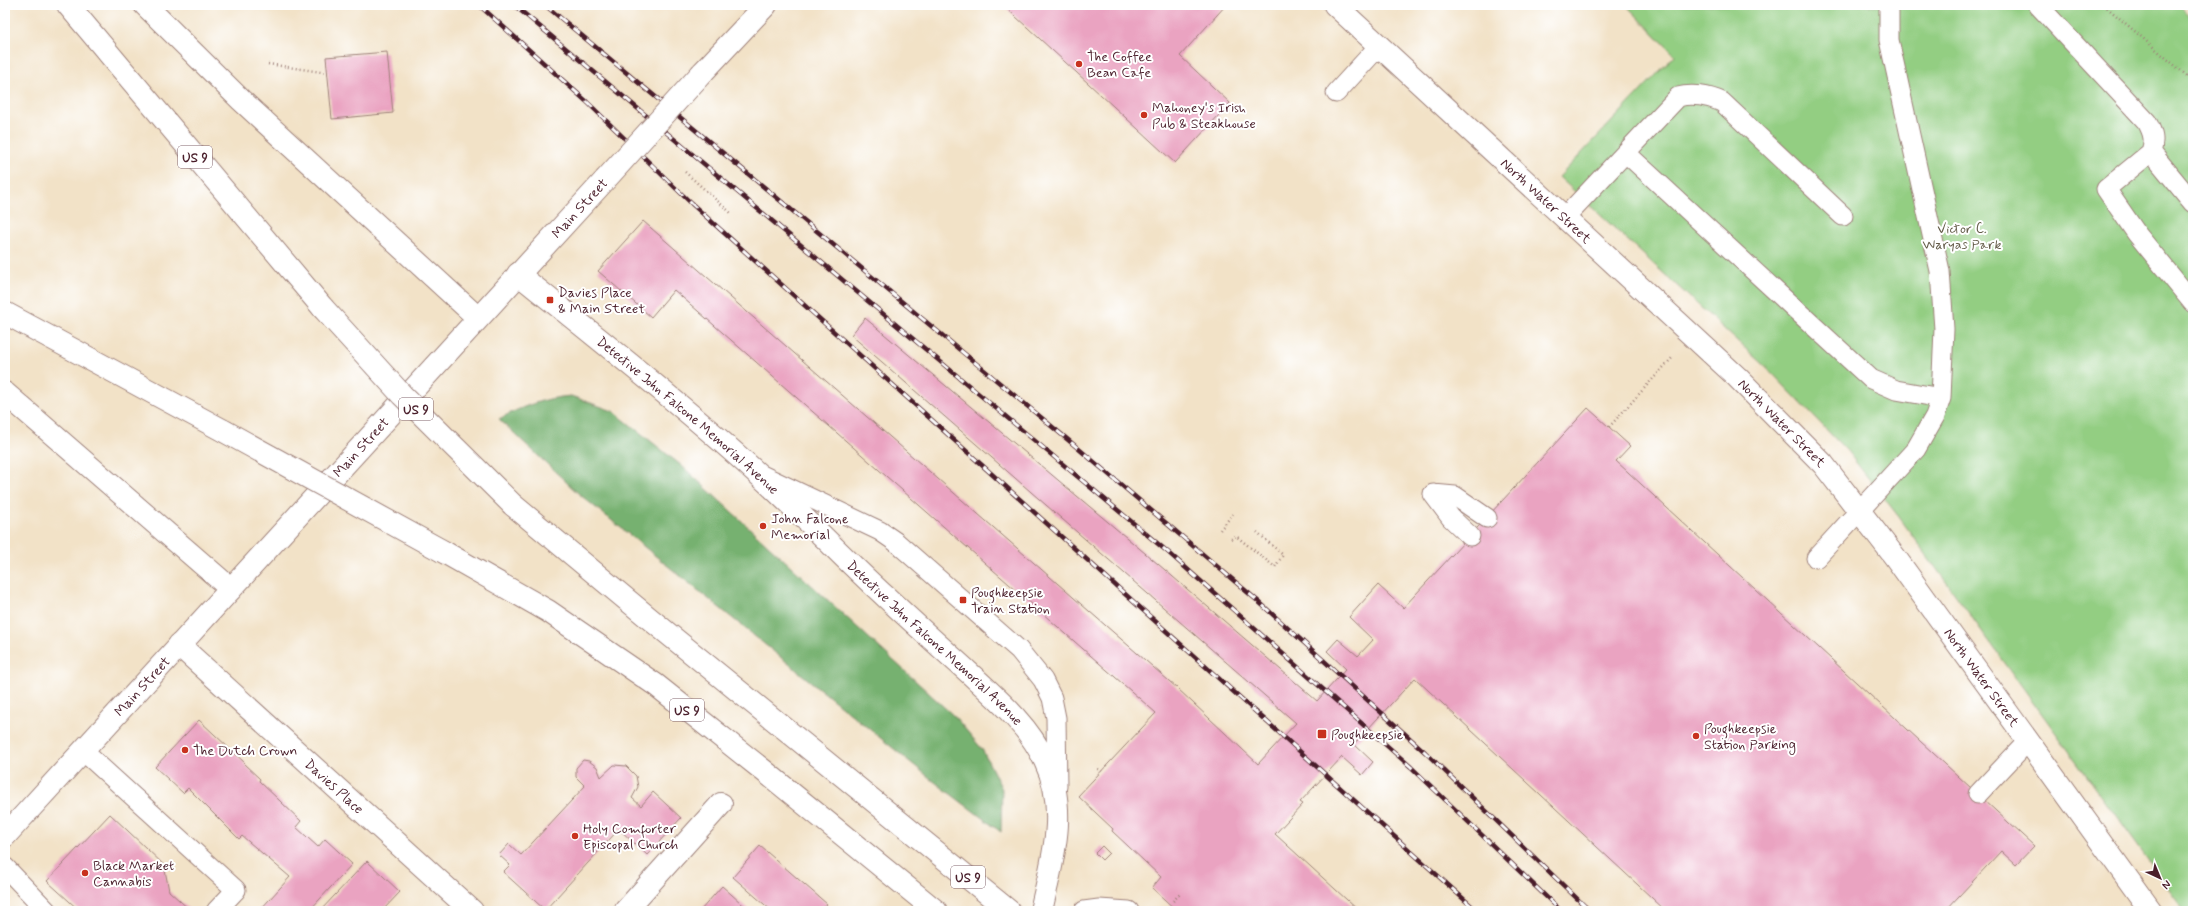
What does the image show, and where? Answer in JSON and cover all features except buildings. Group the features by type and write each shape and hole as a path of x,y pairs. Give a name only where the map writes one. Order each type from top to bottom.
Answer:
{"main road":[{"name":"US 9","path":"68,5 323,308 402,395 513,505 650,620 1009,911"},
{"path":"145,5 241,100 478,318"},
{"name":"Main Street","path":"5,836 702,73 766,5"},
{"name":"North Water Street","path":"1334,5 1692,335 1782,420 1823,464 1859,510 2151,911"},
{"name":"Detective John Falcone Memorial Avenue","path":"518,274 704,426 756,473 847,562 1013,716 1031,736 1045,760 1054,782 1058,804 1057,839 1041,911"},
{"name":"US 9","path":"5,313 224,431 548,611 656,685 936,911"},
{"path":"5,393 231,589"},
{"name":"Davies Place","path":"179,645 472,911"},
{"path":"625,911 721,804"}],"lane":[{"path":"1816,558 1916,449 1935,416 1941,398 1944,330 1940,271 1889,40 1889,5"},
{"path":"2038,5 2146,122 2153,132 2154,142 2151,152 2106,190 2137,234 2193,303"},
{"path":"1336,93 1379,46"},
{"path":"1565,217 1678,97 1688,94 1722,102 1843,216"},
{"path":"2151,152 2193,203"},
{"path":"1626,153 1871,379 1896,390 1941,398"},
{"path":"756,473 880,530 957,594 1032,664 1052,698 1056,718 1058,804"},
{"path":"1470,536 1451,518 1433,494 1455,496 1487,518"},
{"path":"1978,794 2028,741"},
{"path":"83,751 236,890 216,911"},
{"path":"5,867 47,911"},
{"path":"1084,911 1099,909 1129,911"}],"path":[{"path":"2104,5 2193,81"},
{"path":"268,64 328,73"},
{"path":"685,172 731,213"},
{"path":"1609,427 1692,335"},
{"path":"1220,530 1233,514"},
{"path":"1231,539 1236,536 1275,567 1283,555 1257,532"},
{"path":"1098,768 1102,771"},
{"path":"1173,901 1180,894"}],"green space":[{"name":"Victor C. Waryas Park","path":"1626,5 2180,5 2193,19 2193,911 2185,911 1899,517 1847,451 1772,373 1559,177 1675,55"},
{"path":"571,396 613,411 682,466 956,718 982,749 1002,789 1001,832 936,783 579,494 499,419 534,403"}],"railway":[{"path":"479,5 586,101 692,204 1477,911"},
{"path":"514,5 1169,553 1411,767 1561,911"},
{"path":"545,5 1073,444 1259,602 1425,752 1590,911"}],"place":[{"name":"The Coffee Bean Cafe","path":"1079,64"},
{"name":"Mahoney's Irish Pub & Steakhouse","path":"1144,115"},
{"name":"Davies Place & Main Street","path":"550,300"},
{"name":"John Falcone Memorial","path":"763,526"},
{"name":"Poughkeepsie Train Station","path":"963,600"},
{"name":"Poughkeepsie","path":"1322,734"},
{"name":"Poughkeepsie Station Parking","path":"1696,736"},
{"name":"The Dutch Crown","path":"185,750"},
{"name":"Holy Comforter Episcopal Church","path":"575,836"},
{"name":"Black Market Cannabis","path":"85,873"}]}
